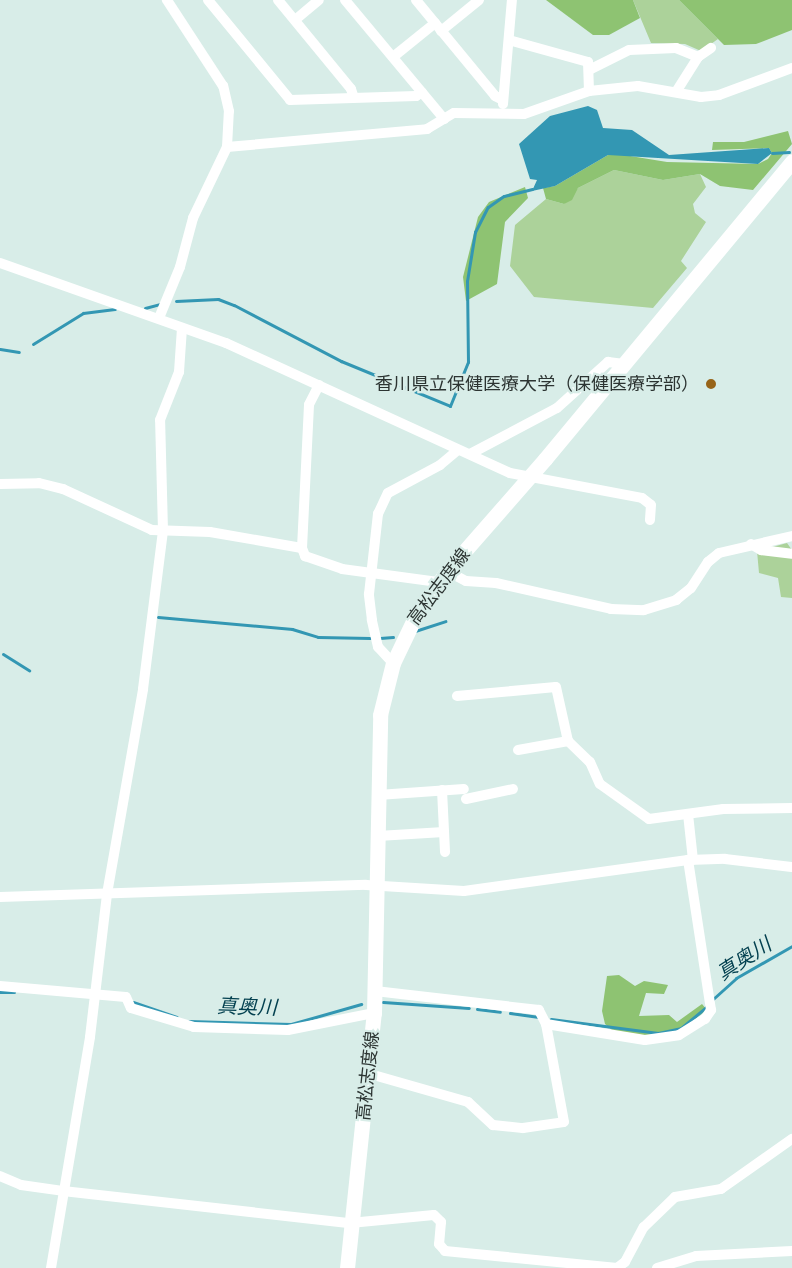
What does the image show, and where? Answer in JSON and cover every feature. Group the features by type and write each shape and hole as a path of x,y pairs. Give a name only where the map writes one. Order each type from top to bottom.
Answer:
{"main road":[{"name":"高松志度線","path":"347,1268 350,1223 370,1074 375,991 381,715 393,663 407,630 443,576 529,477 792,161"}],"street":[{"path":"159,318 180,267 193,218 226,147 229,100 204,53 167,0"},
{"path":"208,0 290,100 416,96 422,92"},
{"path":"278,0 354,98"},
{"path":"295,20 319,0"},
{"path":"345,0 444,119"},
{"path":"416,0 502,106"},
{"path":"393,57 479,0"},
{"path":"502,106 512,0"},
{"path":"509,40 580,57 591,69 589,91"},
{"path":"591,69 628,50 676,48 698,57"},
{"path":"676,92 698,57 711,48"},
{"path":"226,147 427,129 454,113 502,106 524,114 589,91 638,86 719,95 792,68"},
{"path":"0,263 159,318 319,385 458,450 529,477 642,498 651,505 650,520"},
{"path":"51,1268 96,994 107,894 143,689 163,531 160,420 179,372 182,328"},
{"path":"470,454 557,408 608,362 624,364"},
{"path":"319,385 309,405 302,548 310,561 372,574 443,576 466,581 496,583 611,609 644,610 676,600 691,588 708,562 720,554 751,544 792,536"},
{"path":"393,663 385,658 376,642 369,594 378,514 388,493 440,465 458,450"},
{"path":"0,484 39,483 63,489 152,530 229,535 302,548"},
{"path":"751,544 771,552 792,554"},
{"path":"457,696 556,687 568,741 590,762 600,784 641,815 658,820 723,809 792,808"},
{"path":"518,750 568,741"},
{"path":"378,795 442,790 465,794 513,789"},
{"path":"442,790 445,852"},
{"path":"546,1024 645,1040 679,1035 705,1019 711,1010 691,860 688,814"},
{"path":"378,836 444,832"},
{"path":"0,897 378,885 497,889 691,860 792,867"},
{"path":"0,986 126,997 131,1008 194,1028 288,1030 374,1012"},
{"path":"370,1074 468,1102 493,1125 523,1128 564,1122 546,1024 539,1010 375,991"},
{"path":"0,1176 21,1185 63,1191 350,1223 434,1215 441,1222 439,1244 445,1251 617,1268 625,1262 644,1227 675,1197 721,1190 792,1139"},
{"path":"657,1268 696,1256 792,1251"}],"green space":[{"path":"546,0 633,0 640,18 609,35 593,35"},
{"path":"633,0 679,0 718,39 701,51 685,44 651,43"},
{"path":"679,0 792,0 792,30 756,44 724,45"},
{"path":"788,131 792,144 753,190 720,186 700,174 663,180 614,170 578,188 572,200 564,204 546,199 543,188 555,186 608,155 618,154 667,162 758,164 768,159 772,153 769,148 712,150 713,142 744,142"},
{"path":"614,170 663,180 700,174 706,187 693,204 695,213 706,222 681,261 687,268 653,308 534,297 510,266 515,225 546,199 564,204 578,188"},
{"path":"525,187 528,198 505,222 497,284 466,301 463,277 478,217 489,202"},
{"path":"787,543 792,550 792,598 781,597 778,578 759,573 757,551"},
{"path":"619,975 635,986 644,981 668,985 664,994 646,993 639,1016 669,1015 677,1022 702,1004 707,1010 677,1032 646,1037 614,1032 605,1024 602,1011 607,976"}],"water":[{"path":"588,106 597,110 603,128 632,130 669,155 769,148 772,153 758,164 608,155 555,186 532,191 537,180 530,179 519,144 550,116"}],"waterway":[{"path":"772,153 789,152"},
{"path":"176,301 218,299 234,305 341,361 450,406 468,362 467,281 475,232 488,207 504,196 532,189"},
{"path":"145,308 160,304"},
{"path":"33,344 83,313 115,309"},
{"path":"0,349 19,352"},
{"path":"158,617 292,629 318,637 370,638"},
{"path":"415,631 445,621"},
{"path":"380,638 393,637"},
{"path":"3,654 29,670"},
{"name":"真奥川","path":"713,999 736,978 792,946"},
{"name":"真奥川","path":"0,992 14,992"},
{"name":"真奥川","path":"133,1002 177,1017"},
{"name":"真奥川","path":"383,1002 469,1008"},
{"name":"真奥川","path":"189,1021 291,1024 361,1004"},
{"name":"真奥川","path":"551,1019 658,1033 681,1028 706,1007"},
{"name":"真奥川","path":"477,1009 500,1012"},
{"name":"真奥川","path":"510,1013 539,1017"}],"place":[{"name":"香川県立保健医療大学（保健医療学部）","path":"711,384"}]}
